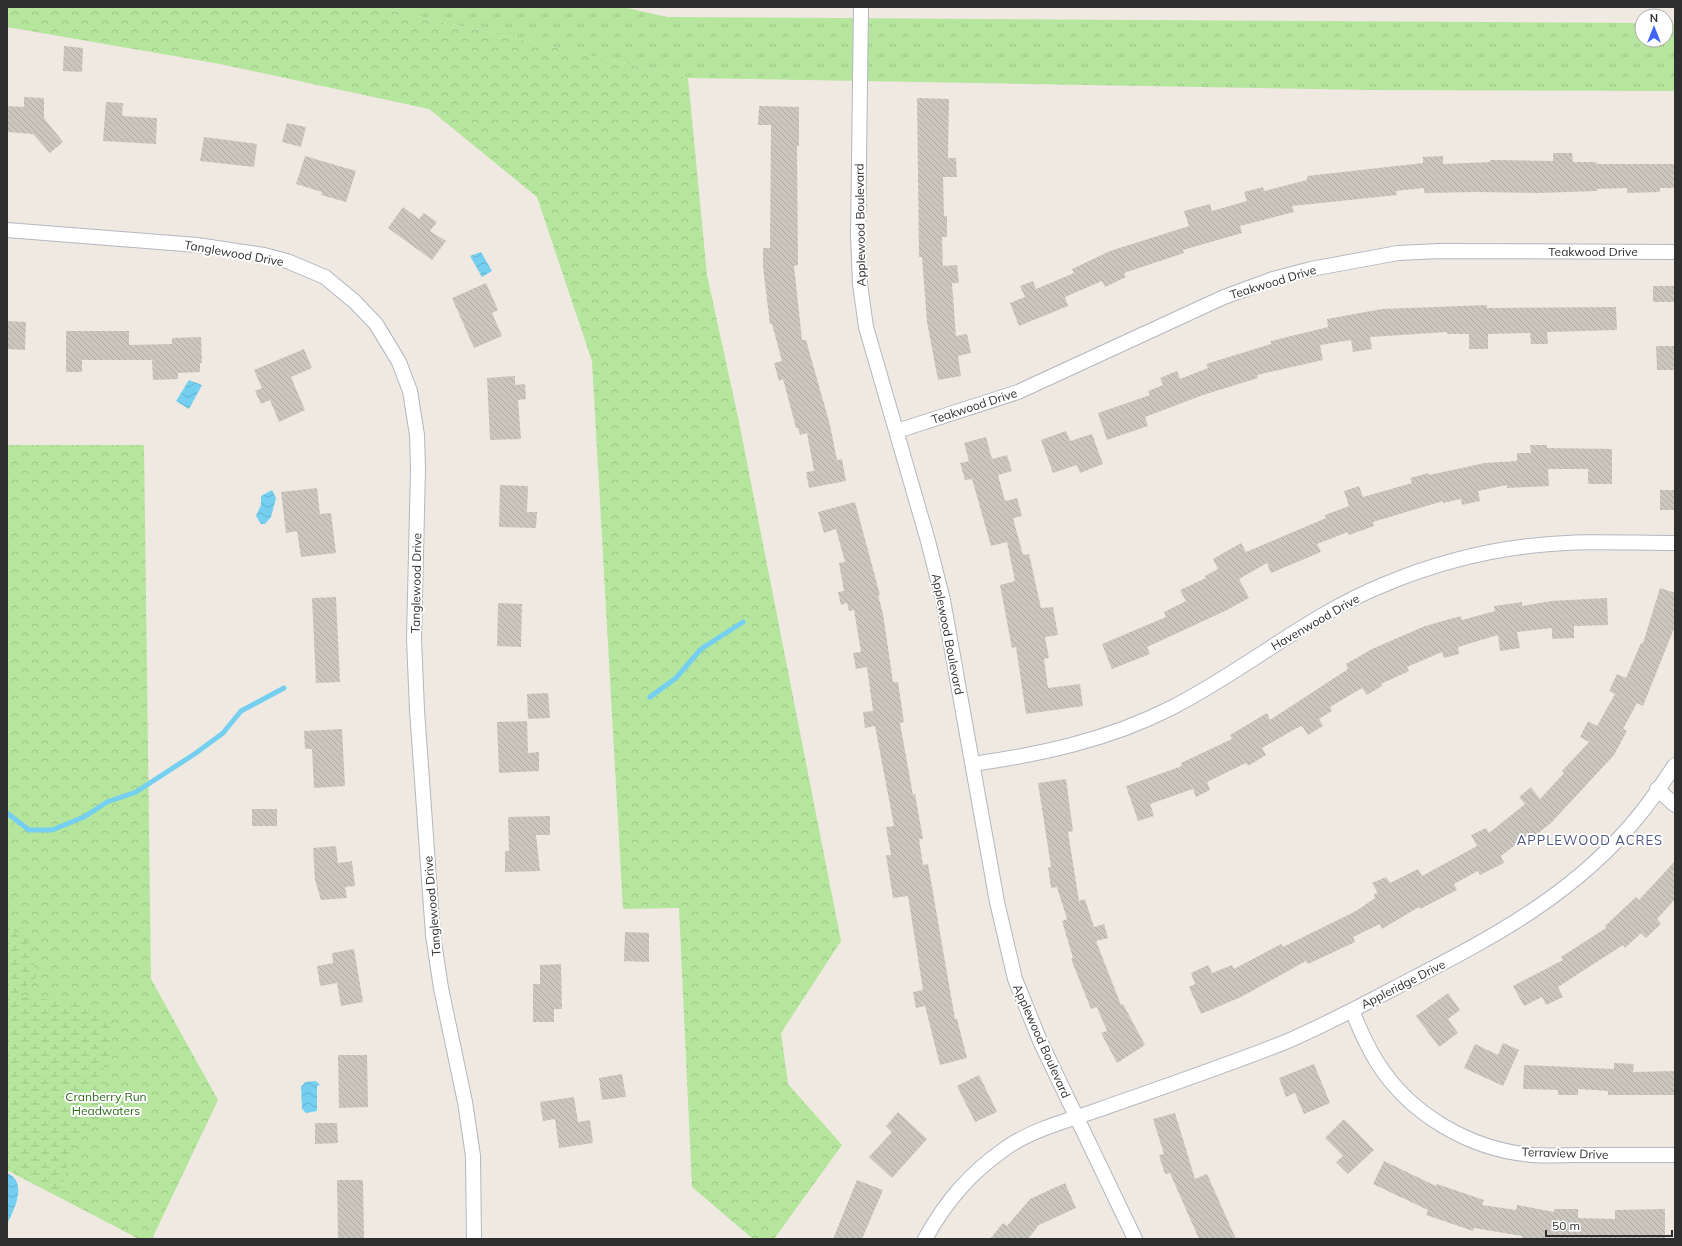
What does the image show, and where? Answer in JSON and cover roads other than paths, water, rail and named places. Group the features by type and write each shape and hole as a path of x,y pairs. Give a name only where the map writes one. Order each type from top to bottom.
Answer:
{"street":[{"name":"Applewood Boulevard","path":"861,7 858,236 860,284 866,327 943,600 997,902 1015,979 1040,1041 1135,1239"},
{"name":"Tanglewood Drive","path":"7,230 197,244 264,255 288,261 324,278 355,302 376,324 399,362 410,391 417,435 418,477 414,639 416,710 433,934 441,988 465,1102 472,1150 474,1239"},
{"name":"Teakwood Drive","path":"896,431 1018,392 1224,297 1273,279 1311,269 1398,253 1433,251 1675,252"},
{"name":"Havenwood Drive","path":"973,764 1063,748 1103,736 1140,722 1197,694 1333,609 1382,585 1439,564 1492,551 1541,544 1675,543"},
{"name":"Appleridge Drive","path":"925,1239 938,1216 970,1176 1008,1146 1041,1131 1252,1055 1352,1010 1488,940 1544,904 1577,878 1608,849 1641,813 1675,765"},
{"path":"1657,789 1675,805"},
{"name":"Terraview Drive","path":"1352,1010 1364,1040 1377,1063 1393,1084 1412,1104 1434,1121 1460,1136 1503,1150 1532,1155 1675,1155"}],"water":[{"path":"481,252 492,271 482,277 470,256"},
{"path":"189,380 202,385 189,409 176,401"},
{"path":"272,490 276,498 271,517 265,524 261,524 256,516 261,505 261,496"},
{"path":"316,1081 320,1085 317,1086 317,1111 306,1113 302,1109 301,1087 305,1082"},
{"path":"7,1173 13,1177 17,1183 18,1196 7,1224"}],"waterway":[{"path":"650,697 676,678 701,649 743,622"},
{"path":"7,813 29,830 52,830 84,817 107,802 136,792 196,753 223,733 241,711 284,688"}],"district":[{"name":"APPLEWOOD ACRES","path":"1590,840"}],"park label":[{"name":"Cranberry Run Headwaters","path":"106,1103"}]}
